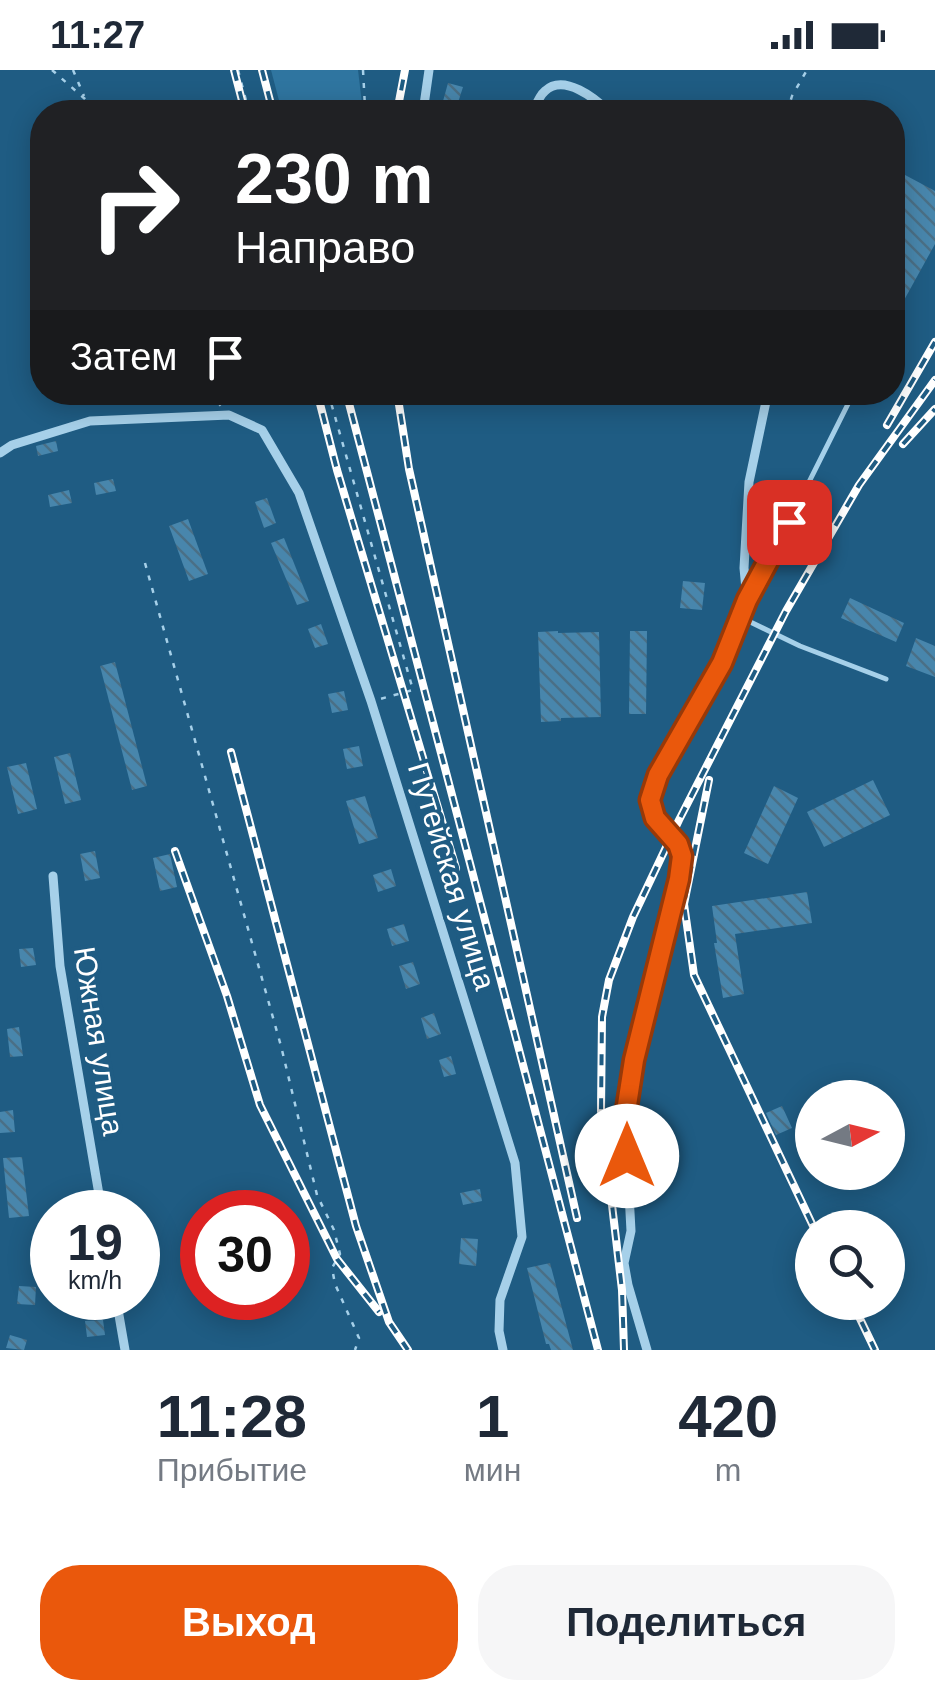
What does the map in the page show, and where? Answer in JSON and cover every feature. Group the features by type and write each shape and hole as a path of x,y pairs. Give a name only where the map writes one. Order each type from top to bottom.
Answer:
{"street":[{"path":"425,100 429,70"},
{"path":"539,100 552,86 567,86 596,100"},
{"path":"648,1350 624,1263 630,1231 625,1118 634,1060 682,856 672,835 655,818 650,800 658,775 722,663 747,600 744,568 749,482 765,405"},
{"path":"0,454 12,444 90,421 228,415"},
{"name":"Путейская улица","path":"228,415 262,430 299,493 371,701 515,1163 522,1237 500,1300 503,1350"},
{"name":"Южная улица","path":"53,876 60,966 98,1190"},
{"path":"120,1320 126,1350"}],"lane":[{"path":"747,600 848,405"},
{"path":"740,618 886,679"}],"path":[{"path":"52,70 86,99"},
{"path":"73,70 86,99"},
{"path":"238,70 246,100"},
{"path":"363,70 365,100"},
{"path":"791,100 807,70"},
{"path":"220,405 228,415"},
{"path":"332,405 413,690 371,701"},
{"path":"144,563 281,1046 317,1196 334,1230 340,1254 332,1268 359,1338 355,1350"}],"shaded area":[{"path":"271,70 358,70 362,100 279,100"}],"building":[{"path":"448,83 463,87 459,100 443,100"},
{"path":"905,175 935,191 935,244 905,298"},
{"path":"56,441 58,451 38,456 36,446"},
{"path":"113,479 116,491 96,495 94,483"},
{"path":"69,490 72,503 50,507 48,495"},
{"path":"267,498 276,523 264,528 255,502"},
{"path":"188,519 208,574 189,581 169,526"},
{"path":"284,538 309,601 297,605 271,543"},
{"path":"683,581 705,583 702,610 680,608"},
{"path":"850,598 904,623 896,642 841,618"},
{"path":"321,624 328,644 315,648 308,629"},
{"path":"630,631 647,631 646,714 629,714"},
{"path":"538,632 599,632 601,717 541,722"},
{"path":"916,638 935,646 935,677 906,666"},
{"path":"115,662 147,786 132,790 100,666"},
{"path":"344,691 348,710 332,713 328,694"},
{"path":"359,746 363,766 347,769 343,749"},
{"path":"70,753 81,800 65,804 54,757"},
{"path":"26,763 37,809 18,814 7,767"},
{"path":"873,780 890,815 824,847 807,812"},
{"path":"774,786 798,798 768,864 744,853"},
{"path":"365,796 378,838 359,844 346,801"},
{"path":"95,851 100,878 85,881 80,854"},
{"path":"170,854 177,887 160,891 153,858"},
{"path":"391,869 396,886 378,892 373,875"},
{"path":"807,892 812,923 735,934 744,994 723,998 712,906"},
{"path":"404,924 409,941 392,946 387,929"},
{"path":"33,948 36,965 21,967 19,949"},
{"path":"413,962 420,984 406,989 399,966"},
{"path":"434,1013 441,1034 427,1039 421,1018"},
{"path":"19,1027 23,1056 10,1057 7,1029"},
{"path":"451,1056 456,1074 444,1077 439,1060"},
{"path":"782,1106 792,1128 776,1135 766,1113"},
{"path":"13,1110 15,1132 0,1133 0,1112"},
{"path":"22,1157 29,1216 9,1218 3,1158"},
{"path":"480,1189 482,1201 463,1205 460,1193"},
{"path":"461,1238 478,1239 476,1266 459,1264"},
{"path":"550,1263 573,1350 551,1350 546,1344 527,1268"},
{"path":"19,1286 30,1287 30,1305 17,1304"},
{"path":"103,1320 105,1335 87,1337 85,1321"},
{"path":"10,1335 27,1340 24,1350 6,1348"}],"railway":[{"path":"234,70 242,100"},
{"path":"262,70 270,100"},
{"path":"399,100 405,70"},
{"path":"905,394 935,342"},
{"path":"624,1350 622,1290 601,1111 602,1017 609,980 633,917 679,820 786,611 859,485 935,380"},
{"path":"320,405 456,868"},
{"path":"349,405 598,1350"},
{"path":"399,405 409,469 577,1218"},
{"path":"887,425 899,405"},
{"path":"903,444 935,409"},
{"path":"231,752 356,1226 389,1322 408,1350"},
{"path":"709,780 684,904 694,975 805,1210"},
{"path":"175,851 227,996 260,1105 337,1259 379,1312"},
{"path":"861,1320 875,1350"}],"route":[{"path":"627,1156 625,1118 634,1060 682,856 672,835 655,818 650,800 658,775 722,663 747,600 789,522"}]}
